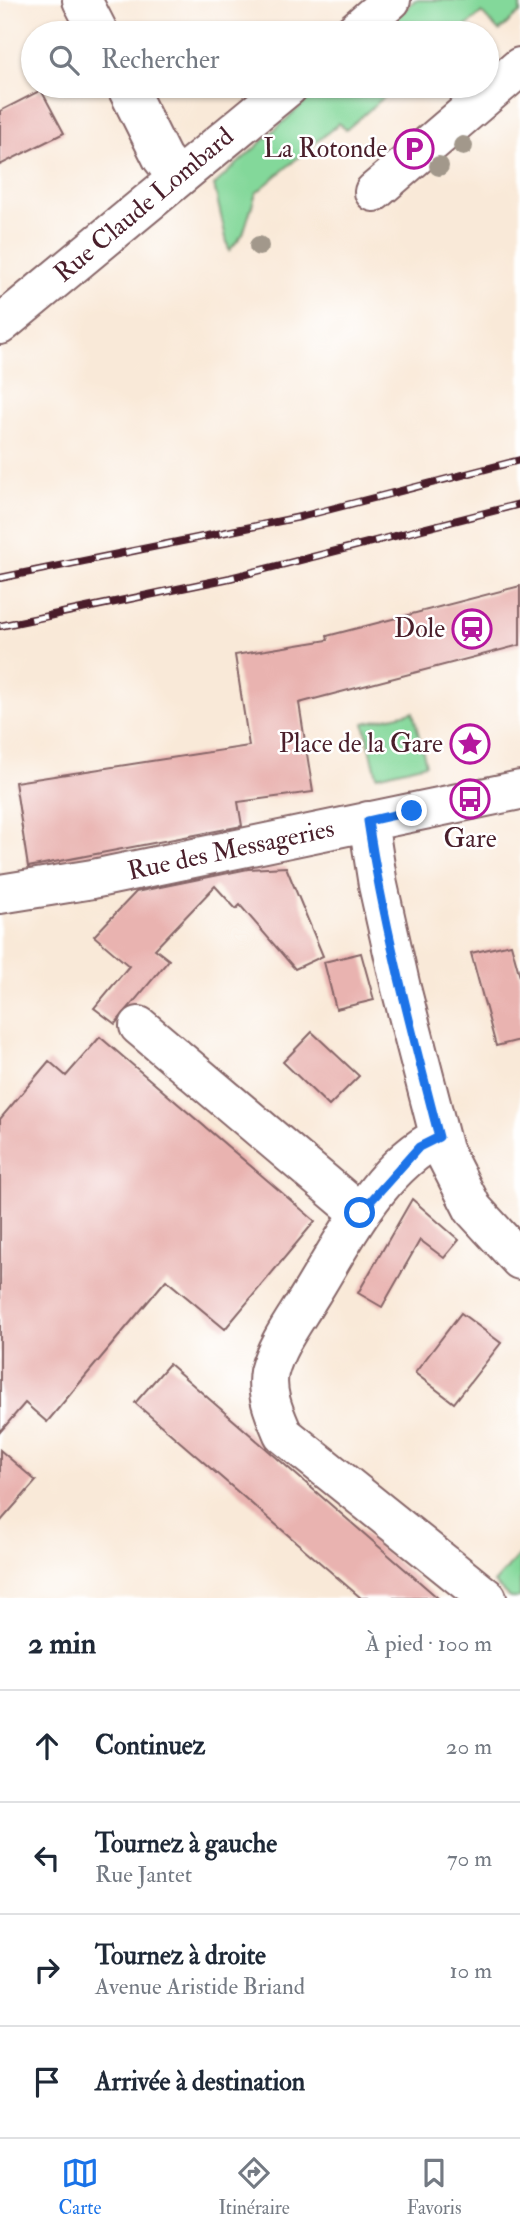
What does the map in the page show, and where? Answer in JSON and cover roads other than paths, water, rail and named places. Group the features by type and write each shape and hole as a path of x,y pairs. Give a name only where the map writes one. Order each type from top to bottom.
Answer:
{"street":[{"path":"82,0 93,21"},
{"path":"367,21 391,0"},
{"path":"499,85 520,67"},
{"path":"132,98 162,158 177,177"},
{"name":"Rue Claude Lombard","path":"0,325 274,98"},
{"path":"374,192 484,98"},
{"name":"Rue des Messageries","path":"0,894 93,879 520,790"},
{"path":"368,821 378,886 439,1137 473,1209 520,1260"},
{"path":"139,1026 360,1213"},
{"path":"439,1137 419,1147 360,1213 281,1344 269,1374 271,1406 283,1434 487,1598"}],"railway":[{"path":"0,578 300,517 520,460"},
{"path":"0,626 230,578 520,504"}],"place":[{"name":"La Rotonde","path":"414,149"},
{"name":"Dole","path":"472,629"},
{"name":"Place de la Gare","path":"470,744"},
{"name":"Gare","path":"470,799"}]}
